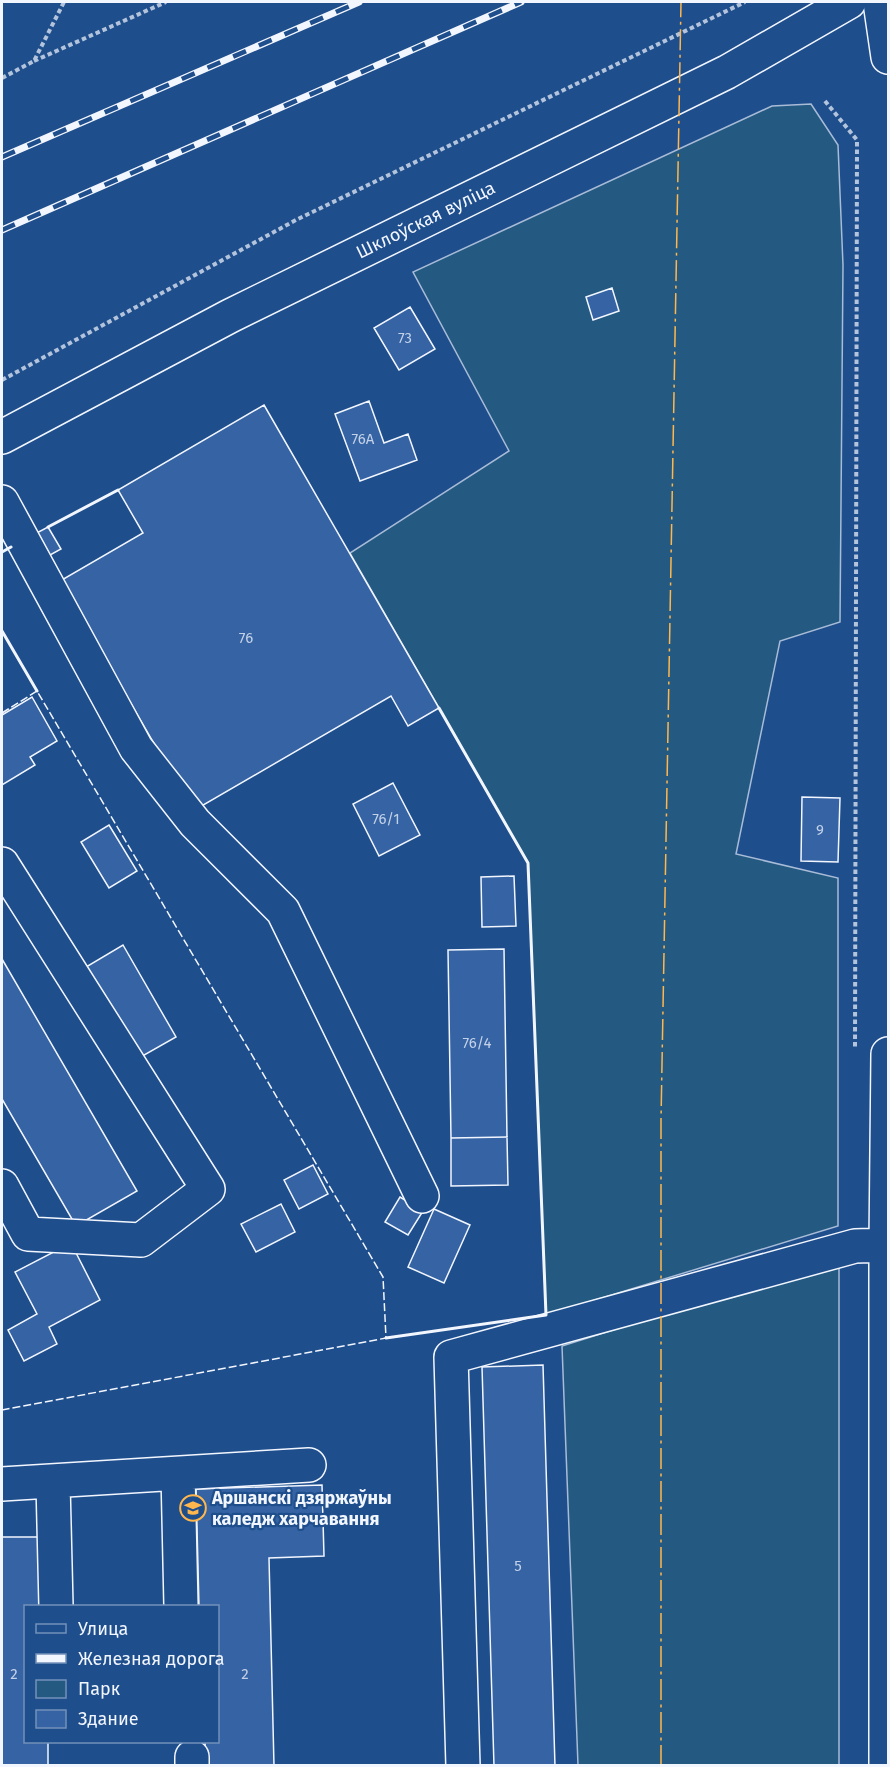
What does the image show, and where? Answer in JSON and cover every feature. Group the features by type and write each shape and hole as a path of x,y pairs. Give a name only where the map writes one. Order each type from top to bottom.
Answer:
{"main road":[{"name":"Шклоўская вуліца","path":"2,437 230,316 727,72 849,2"},
{"path":"880,2 888,57"},
{"path":"2,502 136,748 195,823 282,911 422,1196"},
{"path":"2,864 208,1189 141,1240 28,1234 2,1186"},
{"path":"886,1766 888,1054"},
{"path":"463,1766 451,1357 855,1245 886,1245"},
{"path":"2,1484 52,1483 309,1465"},
{"path":"178,1474 181,1605"},
{"path":"52,1483 56,1605"}],"path":[{"path":"34,61 64,2"},
{"path":"2,78 34,61 166,2"},
{"path":"2,380 296,220 745,2"},
{"path":"825,101 857,140 855,1055"}],"green space":[{"path":"811,104 838,145 843,265 840,622 780,641 736,854 838,878 838,1226 546,1315 528,863 350,553 509,451 413,272 772,106"},
{"path":"839,1259 839,1765 578,1765 562,1346"}],"building":[{"path":"612,288 619,311 593,320 586,297"},
{"path":"410,307 435,349 399,370 374,328"},
{"path":"369,401 384,443 408,434 417,460 360,481 335,414"},
{"path":"264,405 439,708 408,726 391,696 193,811 60,581 143,533 118,490"},
{"path":"48,527 61,549 41,560 29,537"},
{"path":"32,697 57,741 30,757 35,765 2,785 2,715"},
{"path":"393,783 420,835 379,856 353,804"},
{"path":"802,797 840,798 838,862 801,861"},
{"path":"109,825 137,871 109,888 81,842"},
{"path":"514,876 516,926 482,927 481,877"},
{"path":"123,945 176,1037 139,1058 86,967"},
{"path":"504,949 507,1137 451,1138 448,950"},
{"path":"2,959 137,1191 76,1226 2,1099"},
{"path":"507,1137 508,1185 451,1186 451,1138"},
{"path":"313,1165 328,1194 299,1209 284,1180"},
{"path":"400,1197 423,1211 408,1235 385,1222"},
{"path":"281,1204 295,1232 256,1252 241,1224"},
{"path":"434,1209 470,1225 444,1283 408,1267"},
{"path":"71,1243 100,1300 49,1327 57,1344 24,1361 8,1330 37,1314 15,1272"},
{"path":"543,1365 555,1766 494,1766 482,1367"},
{"path":"322,1485 324,1556 269,1558 274,1766 206,1766 205,1743 219,1743 219,1605 199,1605 196,1489"},
{"path":"2,1537 42,1537 44,1605 24,1605 24,1743 48,1743 48,1766 2,1766"}],"railway":[{"path":"2,157 359,2"},
{"path":"2,230 521,2"}],"fence":[{"path":"2,713 37,691 383,1277 386,1338 2,1410"}],"wall":[{"path":"48,527 118,490"},
{"path":"2,552 11,547"},
{"path":"2,631 37,691"},
{"path":"386,1338 546,1315 528,863 439,708"}],"power":[{"path":"661,1766 661,1120 681,2"}],"place":[{"name":"Аршанскі дзяржаўны каледж харчавання","path":"193,1508"}]}
